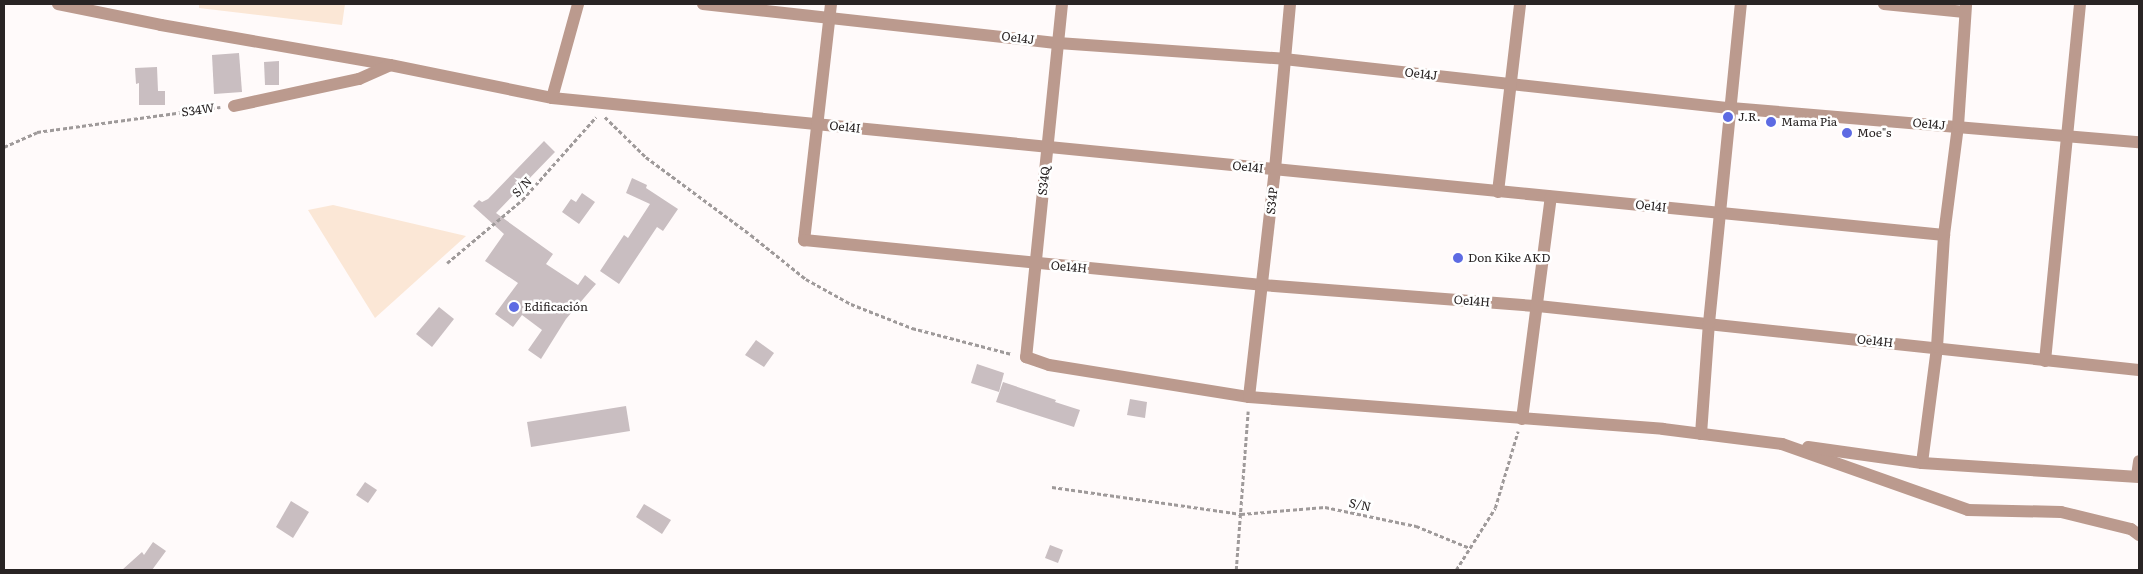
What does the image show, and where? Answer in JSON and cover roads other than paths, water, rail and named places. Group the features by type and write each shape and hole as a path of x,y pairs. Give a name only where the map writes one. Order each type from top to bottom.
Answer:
{"street":[{"name":"Oe14I","path":"58,4 161,25 390,65 552,98 1944,235"},
{"path":"552,98 578,4"},
{"name":"Oe14J","path":"703,4 830,10 1058,43 1284,59 1731,108 2139,142"},
{"name":"S34Q","path":"1062,4 1026,357 1049,366 1249,397"},
{"name":"S34P","path":"1249,397 1275,169 1290,4"},
{"path":"1498,192 1520,4"},
{"path":"1701,434 1709,323 1741,4"},
{"path":"1884,4 1965,8 1958,126 1944,235 1937,347 1922,463"},
{"path":"2045,361 2080,4"},
{"path":"817,124 830,10"},
{"path":"234,106 359,79 390,65"},
{"name":"Oe14H","path":"817,124 804,240 1262,285 1538,306 2139,370"},
{"path":"1522,419 1551,197"},
{"path":"1249,397 1701,434 1922,463 2138,476 2139,461"},
{"path":"1782,444 1968,510 2061,512 2131,529 2139,535"}],"place":[{"name":"J.R.","path":"1728,117"},
{"name":"Mama Pia","path":"1771,122"},
{"name":"Moe\"s","path":"1847,133"},
{"name":"Don Kike AKD","path":"1458,258"},
{"name":"Edificación","path":"514,307"}]}
